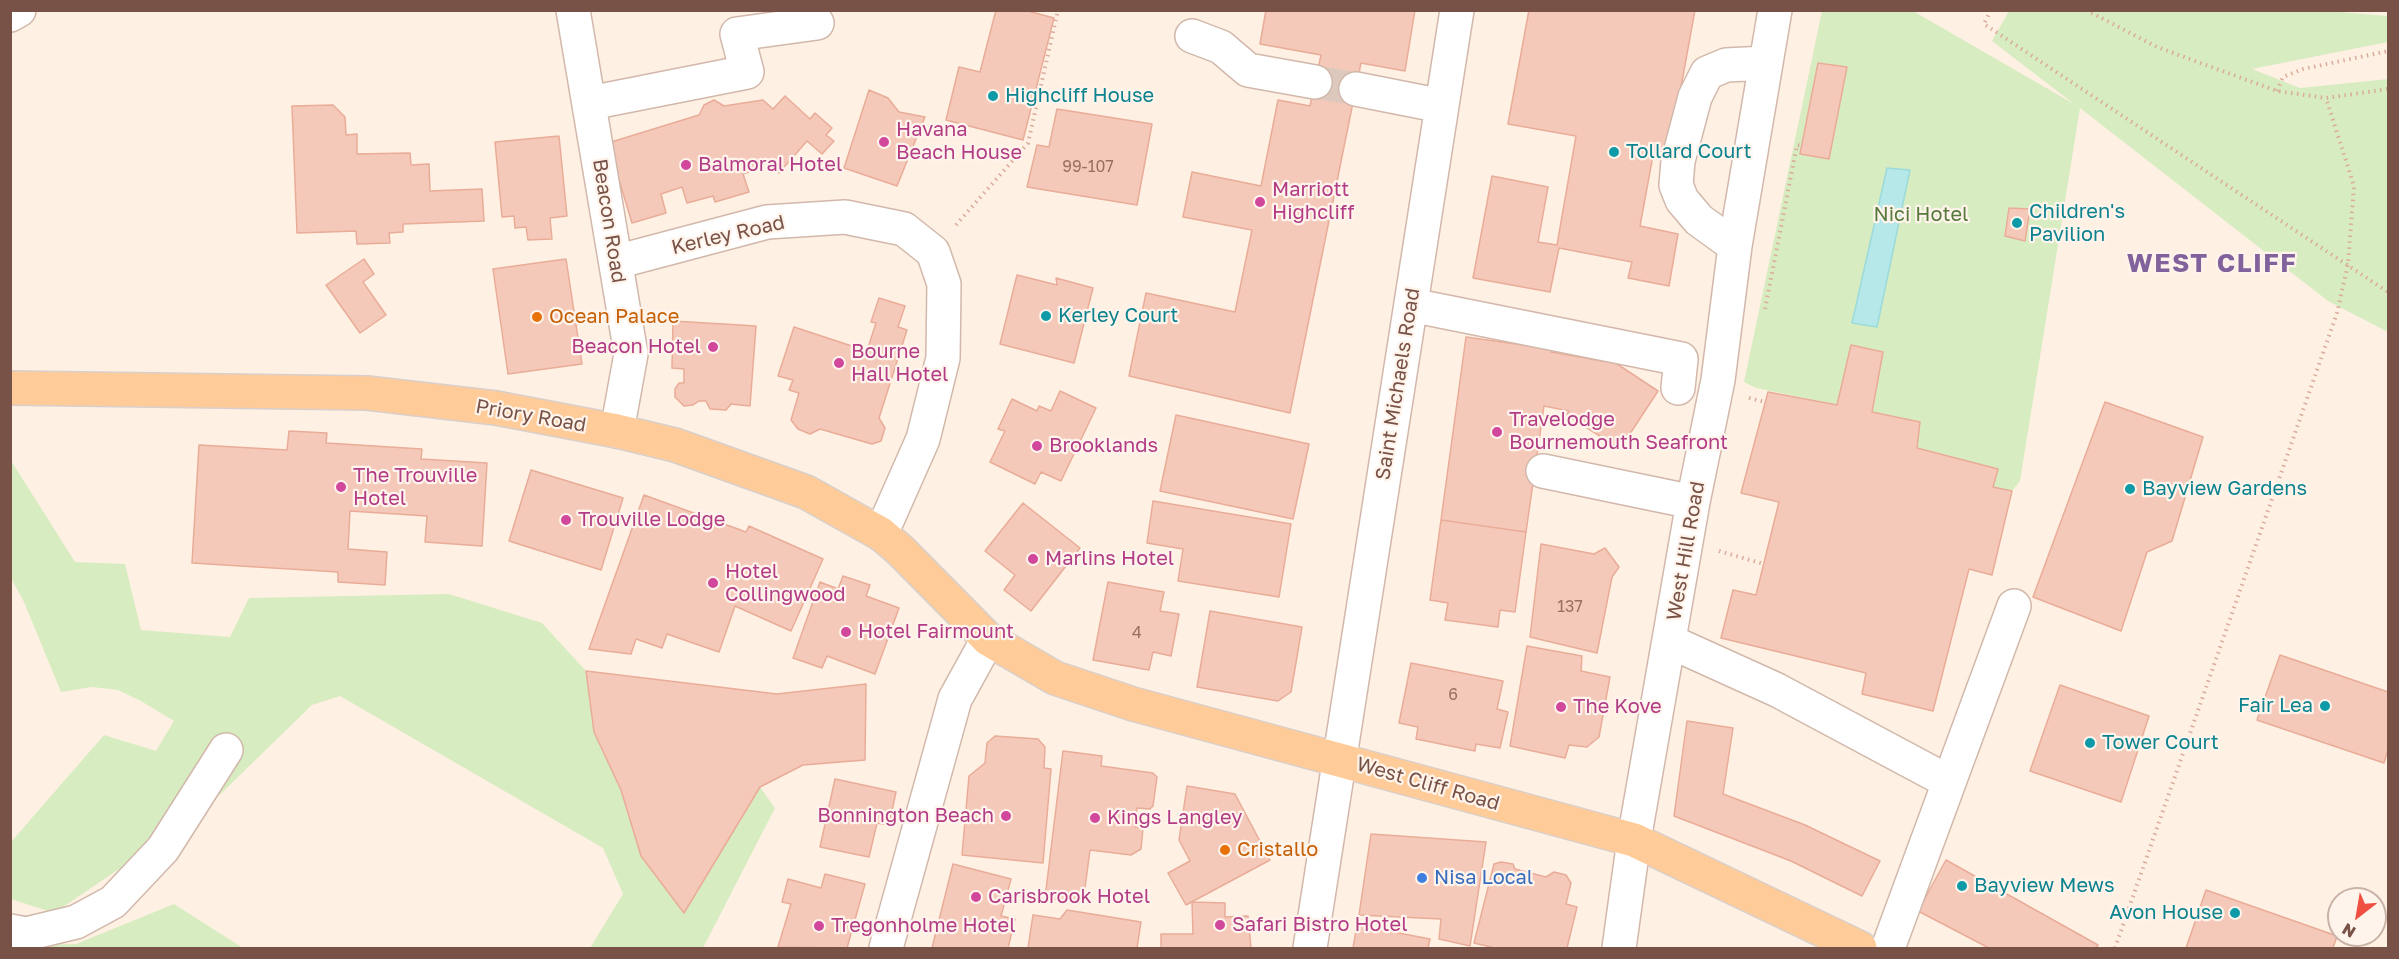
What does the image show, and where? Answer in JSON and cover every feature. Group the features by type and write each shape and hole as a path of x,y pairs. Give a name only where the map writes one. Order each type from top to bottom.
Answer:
{"main road":[{"name":"Priory Road","path":"10,388 367,393 496,408 617,431 675,445 806,492 881,534 900,550 988,639"},
{"name":"West Cliff Road","path":"988,639 1055,678 1133,704 1340,758 1461,794 1634,840 1860,948"}],"street":[{"path":"10,15 19,10"},
{"name":"Beacon Road","path":"573,10 631,354 617,431"},
{"name":"Saint Michaels Road","path":"1310,948 1457,10"},
{"name":"West Hill Road","path":"1619,948 1634,840 1718,380 1736,246 1765,63 1776,10"},
{"path":"590,103 747,72 737,34 817,23"},
{"path":"1192,36 1221,47 1248,70 1315,82"},
{"path":"1736,246 1698,220 1682,200 1676,185 1678,161 1695,98 1707,73 1726,65 1765,63"},
{"path":"1356,90 1442,106"},
{"name":"Kerley Road","path":"616,262 767,222 845,217 904,229 933,252"},
{"path":"881,534 923,439 943,358 945,284 933,252"},
{"path":"1411,305 1681,359 1678,388"},
{"path":"1542,471 1694,502"},
{"path":"1888,948 2014,606"},
{"path":"886,948 955,699 988,639"},
{"path":"1671,642 1777,690 1949,782"},
{"path":"10,931 26,934 76,922 113,902 163,849 226,750"}],"path":[{"path":"933,252 1028,142 1058,10"},
{"path":"1991,10 1984,24 2388,292"},
{"path":"2086,10 2157,47 2277,92 2326,98 2388,89"},
{"path":"2277,92 2283,77 2303,69 2388,51"},
{"path":"2115,948 2337,313 2348,264 2354,186 2326,98"},
{"path":"1763,318 1797,145 1802,146"},
{"path":"1718,380 1750,387 1748,398 1765,402"},
{"path":"1687,541 1764,564"}],"green space":[{"name":"Nici Hotel","path":"2315,10 2388,16 2388,42 2252,69 2300,88 2388,79 2388,332 2328,301 2080,108 2020,481 2012,491 1993,487 1998,469 1917,448 1920,422 1872,412 1883,352 1851,345 1837,405 1756,388 1744,382 1822,11 1913,11 2074,104 1992,41 2009,11"},
{"path":"10,459 75,562 125,564 141,630 230,637 249,598 449,594 542,623 586,671 594,732 621,790 641,856 684,912 760,787 775,808 703,948 590,948 623,894 603,848 340,696 312,705 199,815 54,913 11,899 11,842 104,735 156,751 174,721 118,690 92,687 61,692 24,602 11,578"},
{"path":"174,904 243,948 11,948 10,945 76,944"}],"water":[{"path":"1887,168 1910,170 1877,327 1852,323"}],"building":[{"name":"Highcliff House","path":"996,10 1024,10 1054,18 1023,140 946,120 959,67 980,72"},
{"name":"Marriott Highcliff","path":"1266,10 1415,10 1405,71 1361,63 1290,413 1129,376 1146,293 1235,312 1252,230 1183,217 1192,172 1261,186 1278,100 1310,106 1321,55 1260,44"},
{"name":"Tollard Court","path":"1529,10 1695,10 1669,153 1654,150 1640,226 1678,234 1669,286 1628,278 1632,262 1559,248 1550,292 1473,278 1492,176 1548,187 1538,242 1557,245 1576,136 1508,124"},
{"path":"1818,63 1847,67 1829,159 1800,154"},
{"name":"Havana Beach House","path":"869,90 888,98 899,112 925,117 897,186 844,168"},
{"name":"Balmoral Hotel","path":"785,96 810,119 815,113 832,128 826,135 834,141 822,154 807,141 779,173 763,158 752,171 743,174 749,192 715,202 713,196 687,203 682,187 661,194 666,213 632,223 608,143 699,115 704,105 714,100 724,106 763,100 773,109"},
{"path":"333,105 345,117 346,135 357,134 357,154 410,153 411,165 429,164 430,191 482,189 484,221 403,224 403,232 389,233 390,243 357,244 356,231 297,233 292,106"},
{"path":"1057,109 1152,124 1137,205 1027,187 1037,145 1049,147"},
{"path":"559,136 567,216 550,218 552,239 528,240 526,227 515,228 514,216 502,217 495,142"},
{"name":"Children's Pavilion","path":"2009,208 2030,209 2025,241 2005,236"},
{"path":"364,259 374,274 363,282 386,315 360,333 326,285"},
{"name":"Ocean Palace","path":"566,259 582,364 508,374 493,269"},
{"name":"Kerley Court","path":"1017,275 1057,285 1056,278 1093,288 1074,363 1000,344"},
{"name":"Bourne Hall Hotel","path":"879,298 905,306 898,327 907,330 879,418 885,428 881,441 872,444 820,429 810,434 798,429 791,420 799,393 789,390 793,380 778,376 794,327 867,351 876,323 871,322"},
{"name":"Beacon Hotel","path":"673,321 756,326 750,406 731,404 726,410 710,409 706,401 699,401 693,405 684,406 675,397 675,389 679,383 684,383 684,369 672,368"},
{"name":"Travelodge Bournemouth Seafront","path":"1466,337 1552,349 1551,352 1602,361 1605,356 1658,391 1620,449 1567,415 1569,411 1544,406 1526,532 1441,520"},
{"path":"1851,345 1883,352 1872,412 1920,422 1917,448 1998,469 1993,487 2012,491 1992,575 1969,569 1933,711 1862,694 1866,673 1721,638 1733,590 1756,595 1779,502 1741,493 1768,392 1837,405"},
{"name":"Brooklands","path":"1060,391 1096,408 1061,481 1041,472 1035,484 990,462 1005,431 998,429 1012,399 1037,411 1039,406 1051,411"},
{"name":"Bayview Gardens","path":"2105,402 2203,437 2172,541 2147,552 2121,631 2033,597"},
{"path":"1176,415 1309,444 1293,519 1160,491"},
{"name":"The Trouville Hotel","path":"289,431 327,433 326,443 422,449 421,459 487,463 482,546 425,542 427,516 350,511 348,549 387,552 385,585 338,582 338,572 192,563 199,445 287,450"},
{"name":"Trouville Lodge","path":"531,470 623,498 601,570 509,541"},
{"name":"Hotel Collingwood","path":"644,495 746,532 749,526 823,559 791,631 735,606 719,652 667,634 662,648 636,639 631,654 589,649"},
{"path":"1153,501 1291,524 1279,597 1178,581 1183,549 1147,543"},
{"name":"Marlins Hotel","path":"1023,503 1080,548 1031,611 1004,590 1015,575 985,551"},
{"path":"1441,520 1526,532 1515,612 1500,610 1498,627 1445,620 1448,603 1430,600"},
{"path":"1541,544 1594,554 1605,548 1619,567 1612,577 1597,653 1530,637"},
{"name":"Hotel Fairmount","path":"843,576 870,585 866,596 899,608 875,674 827,656 822,668 793,658 820,582 838,589"},
{"path":"1108,582 1164,592 1160,611 1179,614 1171,656 1153,652 1149,670 1093,660"},
{"path":"1210,611 1302,627 1291,692 1278,701 1197,687"},
{"name":"The Kove","path":"1527,646 1582,656 1581,671 1610,677 1599,737 1587,747 1569,745 1565,758 1510,746"},
{"name":"Fair Lea","path":"2280,655 2388,692 2388,749 2384,763 2257,720"},
{"path":"1411,663 1503,681 1497,709 1508,712 1500,748 1476,744 1475,751 1416,739 1418,727 1399,723"},
{"path":"586,671 777,694 866,684 865,760 803,765 760,787 684,913 641,856 621,790 594,732"},
{"name":"Tower Court","path":"2060,685 2149,716 2121,802 2030,771"},
{"path":"1687,721 1733,728 1723,794 1805,825 1880,861 1862,896 1791,861 1674,816"},
{"name":"Bonnington Beach","path":"995,736 1038,739 1045,747 1044,768 1051,769 1043,863 962,855 969,776 985,763 987,743"},
{"name":"Kings Langley","path":"1063,751 1102,756 1101,766 1153,773 1157,777 1153,806 1150,809 1137,808 1135,827 1143,828 1141,849 1131,855 1090,850 1083,903 1045,898"},
{"path":"835,779 896,792 889,825 877,823 869,857 820,847"},
{"name":"Cristallo","path":"1187,786 1235,794 1270,860 1186,905 1168,873 1190,861 1179,840"},
{"name":"Nisa Local","path":"1371,834 1486,842 1470,946 1439,939 1441,919 1359,915"},
{"name":"Bayview Mews","path":"1946,860 2098,945 2096,948 1989,948 1918,911"},
{"path":"1501,862 1513,864 1515,869 1546,877 1554,872 1566,875 1571,883 1566,904 1577,907 1567,948 1495,948 1474,943 1494,864"},
{"name":"Carisbrook Hotel","path":"953,864 1011,879 1001,916 1015,919 1008,948 932,948"},
{"name":"Tregonholme Hotel","path":"825,874 865,884 847,948 778,947 791,904 782,902 788,879 821,888"},
{"name":"Avon House","path":"2206,890 2327,932 2327,947 2333,947 2333,948 2186,948"},
{"name":"Safari Bistro Hotel","path":"1192,902 1225,903 1225,917 1248,916 1251,948 1161,948 1161,934 1193,934"},
{"path":"1067,910 1141,922 1137,948 1028,948 1033,915 1060,919"},
{"path":"1357,925 1430,939 1428,948 1353,948"}],"tunnel":[{"path":"1315,82 1356,89"}],"place":[{"name":"Highcliff House","path":"993,96"},
{"name":"Havana Beach House","path":"884,142"},
{"name":"Tollard Court","path":"1614,152"},
{"name":"Balmoral Hotel","path":"686,165"},
{"name":"Marriott Highcliff","path":"1260,202"},
{"name":"Children's Pavilion","path":"2017,223"},
{"name":"Kerley Court","path":"1046,316"},
{"name":"Ocean Palace","path":"537,317"},
{"name":"Beacon Hotel","path":"713,347"},
{"name":"Bourne Hall Hotel","path":"839,363"},
{"name":"Travelodge Bournemouth Seafront","path":"1497,432"},
{"name":"Brooklands","path":"1037,446"},
{"name":"The Trouville Hotel","path":"341,487"},
{"name":"Bayview Gardens","path":"2130,489"},
{"name":"Trouville Lodge","path":"566,520"},
{"name":"Marlins Hotel","path":"1033,559"},
{"name":"Hotel Collingwood","path":"713,583"},
{"name":"Hotel Fairmount","path":"846,632"},
{"name":"Fair Lea","path":"2325,706"},
{"name":"The Kove","path":"1561,707"},
{"name":"Tower Court","path":"2090,743"},
{"name":"Bonnington Beach","path":"1006,816"},
{"name":"Kings Langley","path":"1095,818"},
{"name":"Cristallo","path":"1225,850"},
{"name":"Nisa Local","path":"1422,878"},
{"name":"Bayview Mews","path":"1962,886"},
{"name":"Carisbrook Hotel","path":"976,897"},
{"name":"Avon House","path":"2235,913"},
{"name":"Safari Bistro Hotel","path":"1220,925"},
{"name":"Tregonholme Hotel","path":"819,926"}],"district":[{"name":"WEST CLIFF","path":"2212,264"}]}
